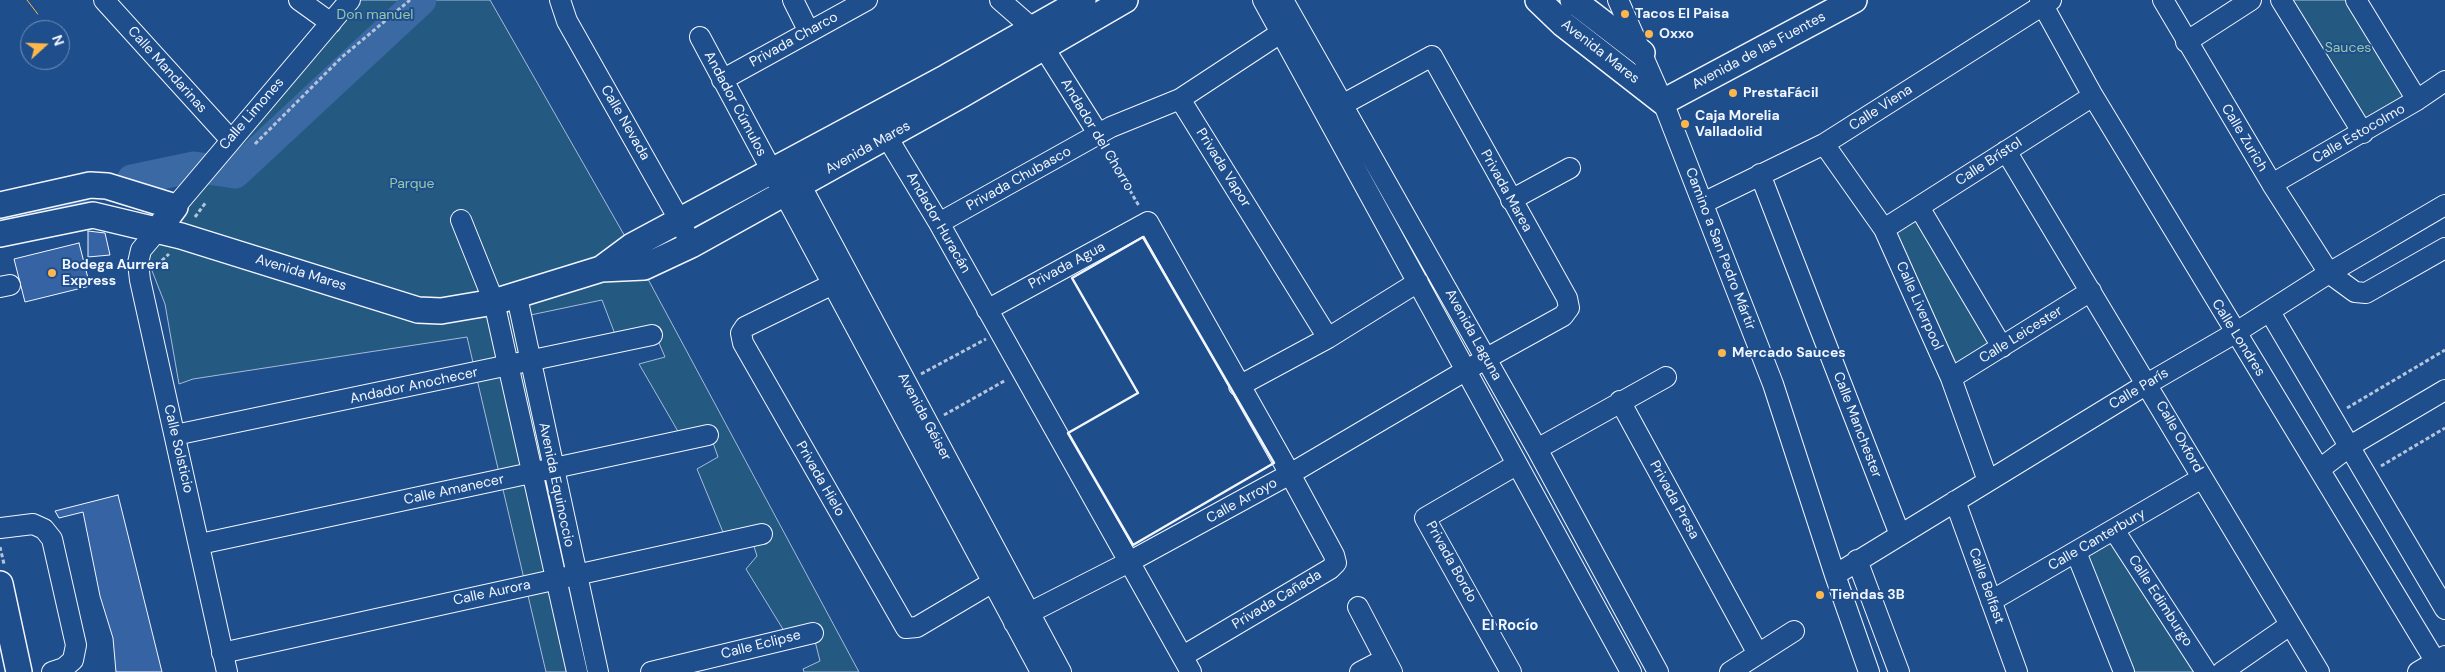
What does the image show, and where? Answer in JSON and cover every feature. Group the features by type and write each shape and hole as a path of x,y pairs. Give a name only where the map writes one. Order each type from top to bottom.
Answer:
{"main road":[{"name":"Avenida Mares","path":"1038,38 1083,0"},
{"name":"Avenida Mares","path":"601,270 632,246 780,167 954,86 1038,38 1125,0"},
{"name":"Avenida Mares","path":"1538,0 1563,24 1664,102"},
{"name":"Avenida Mares","path":"1573,0 1642,53"},
{"name":"Avenida de las Fuentes","path":"1664,102 1854,0"},
{"name":"Avenida Mares","path":"0,234 93,215 181,236 418,310 441,311 506,299 601,270 644,267 691,245 887,137 954,86"},
{"path":"0,205 90,185 125,190 174,207"},
{"name":"Calle Limones","path":"157,231 174,207"},
{"path":"0,584 19,672"}],"street":[{"name":"Calle Mandarinas","path":"104,0 224,147"},
{"path":"299,0 331,23"},
{"name":"Calle Limones","path":"174,207 350,0"},
{"name":"Calle Nevada","path":"560,0 567,21 680,221 691,245"},
{"path":"793,0 809,32"},
{"name":"Privada Charco","path":"722,80 867,0"},
{"path":"1000,0 1038,38"},
{"name":"Avenida Laguna","path":"1263,0 1279,34 1418,282 1516,466 1631,672"},
{"name":"Avenida Laguna","path":"1284,0 1342,106 1370,152 1537,449 1658,672"},
{"name":"Camino a San Pedro Mártir","path":"1618,0 1664,102 1773,384 1835,575 1869,672"},
{"name":"Calle Zurich","path":"2162,0 2272,184 2329,273"},
{"path":"2186,42 2251,0"},
{"path":"2281,0 2362,132"},
{"path":"2356,0 2417,100"},
{"name":"Calle Londres","path":"2045,2 2093,96 2235,333 2441,663"},
{"name":"Calle Viena","path":"1703,203 1824,144 2045,2"},
{"path":"1180,99 1279,34"},
{"name":"Andador Cúmulos","path":"700,37 722,80 780,167"},
{"name":"Andador del Chorro","path":"1038,38 1099,135"},
{"name":"Privada Marea","path":"1342,106 1432,56 1567,298 1569,308 1563,316 1465,371"},
{"name":"Calle Estocolmo","path":"2272,184 2417,100 2445,81"},
{"name":"Calle Brístol","path":"1884,229 2093,96"},
{"name":"Privada Chubasco","path":"939,223 1099,135 1180,99"},
{"name":"Privada Vapor","path":"1180,99 1328,338"},
{"name":"Andador Huracán","path":"887,137 939,223 987,310"},
{"name":"Calle Liverpool","path":"1824,144 1884,229 1951,378 1988,481"},
{"name":"Calle Oxford","path":"2006,151 2319,672"},
{"path":"1352,163 1370,152"},
{"name":"Avenida Géiser","path":"780,167 906,382 910,408 928,424 1022,618 1041,672"},
{"path":"1511,200 1570,168"},
{"name":"Calle Manchester","path":"1760,174 1900,535"},
{"name":"Avenida Géiser","path":"792,190 833,284 910,408 993,582 1061,672"},
{"name":"Calle París","path":"1835,575 2147,384 2270,312 2329,273 2445,205"},
{"path":"1919,207 2002,347"},
{"path":"461,220 506,299"},
{"path":"1148,222 1290,474"},
{"name":"Privada Agua","path":"987,310 1148,222"},
{"name":"Calle Solsticio","path":"157,231 141,250 138,263 140,280 227,672"},
{"path":"2329,273 2355,292 2366,293 2445,248"},
{"path":"1239,386 1328,338 1418,282"},
{"name":"Privada Hielo","path":"833,284 745,327 741,334 743,343 906,628 917,627 993,582"},
{"name":"Calle Leicester","path":"1951,378 2091,291"},
{"name":"Avenida Equinoccio","path":"506,299 530,362 553,469 577,672"},
{"name":"Avenida Equinoccio","path":"506,299 510,366 532,473 598,672"},
{"path":"987,310 1187,664"},
{"path":"2270,312 2445,608"},
{"name":"Andador Anochecer","path":"175,435 652,335"},
{"name":"Calle Arroyo","path":"1022,618 1290,474 1465,371"},
{"path":"1537,449 1666,377"},
{"path":"2320,469 2350,446 2445,390"},
{"name":"Privada Presa","path":"1620,401 1758,654"},
{"name":"Calle Amanecer","path":"200,544 708,435"},
{"name":"Privada Bordo","path":"1512,672 1426,518 1516,466"},
{"name":"Privada Cañada","path":"1187,664 1330,569 1336,563 1334,555 1290,474"},
{"name":"Calle Canterbury","path":"1992,601 2202,478"},
{"name":"Calle Belfast","path":"1955,501 2017,672"},
{"path":"0,528 32,524 44,529 52,539 76,645 74,660 64,668 52,672"},
{"name":"Calle Edimburgo","path":"2114,530 2206,672"},
{"name":"Calle Aurora","path":"222,652 762,534"},
{"path":"2076,552 2124,672"},
{"path":"1857,560 1899,672"},
{"path":"1584,587 1605,576"},
{"path":"1358,607 1388,665 1360,672"},
{"path":"2222,672 2290,625"},
{"path":"1730,672 1794,631"},
{"name":"Calle Eclipse","path":"652,672 813,633"},
{"path":"2418,672 2441,663"}],"path":[{"path":"251,148 342,57 410,0"},
{"name":"Andador del Chorro","path":"1099,135 1148,222"},
{"path":"181,236 209,198"},
{"path":"906,382 1000,332"},
{"path":"2332,417 2445,350"},
{"path":"928,424 1022,371"},
{"path":"2366,475 2445,428"}],"green space":[{"name":"Parque","path":"357,0 490,0 627,240 859,672 804,672 803,669 820,661 813,633 789,639 746,569 757,556 751,537 725,537 697,469 718,457 712,440 683,440 639,364 665,357 656,336 618,342 602,300 521,317 600,672 546,672 467,337 193,379 179,384 165,304 147,258"},
{"name":"Sauces","path":"2281,0 2356,0 2417,100 2363,133"},
{"path":"1919,207 2002,347 1951,378 1884,229"},
{"path":"2111,536 2201,672 2128,672 2080,554"}],"building":[{"path":"88,231 105,233 110,255 88,257"},
{"name":"Bodega Aurrera Express","path":"79,243 90,286 25,302 14,259"},
{"path":"118,495 162,672 116,672 113,638 100,596 83,512 59,518 55,511"}],"waterway":[{"name":"Don manuel","path":"132,180 194,167 235,173 421,0"},
{"path":"1557,0 1589,29 1628,57"},
{"name":"Don manuel","path":"0,218 73,201"}],"wall":[{"path":"1143,237 1274,463 1133,545 1068,433 1138,393 1072,278 1143,237"}],"power":[{"path":"27,0 40,17"}],"place":[{"name":"Tacos El Paisa","path":"1625,14"},
{"name":"Oxxo","path":"1649,34"},
{"name":"PrestaFácil","path":"1733,93"},
{"name":"Caja Morelia Valladolid","path":"1685,124"},
{"name":"Bodega Aurrera Express","path":"52,273"},
{"name":"Mercado Sauces","path":"1722,353"},
{"name":"Tiendas 3B","path":"1820,595"}],"district":[{"name":"El Rocío","path":"1510,626"}]}
